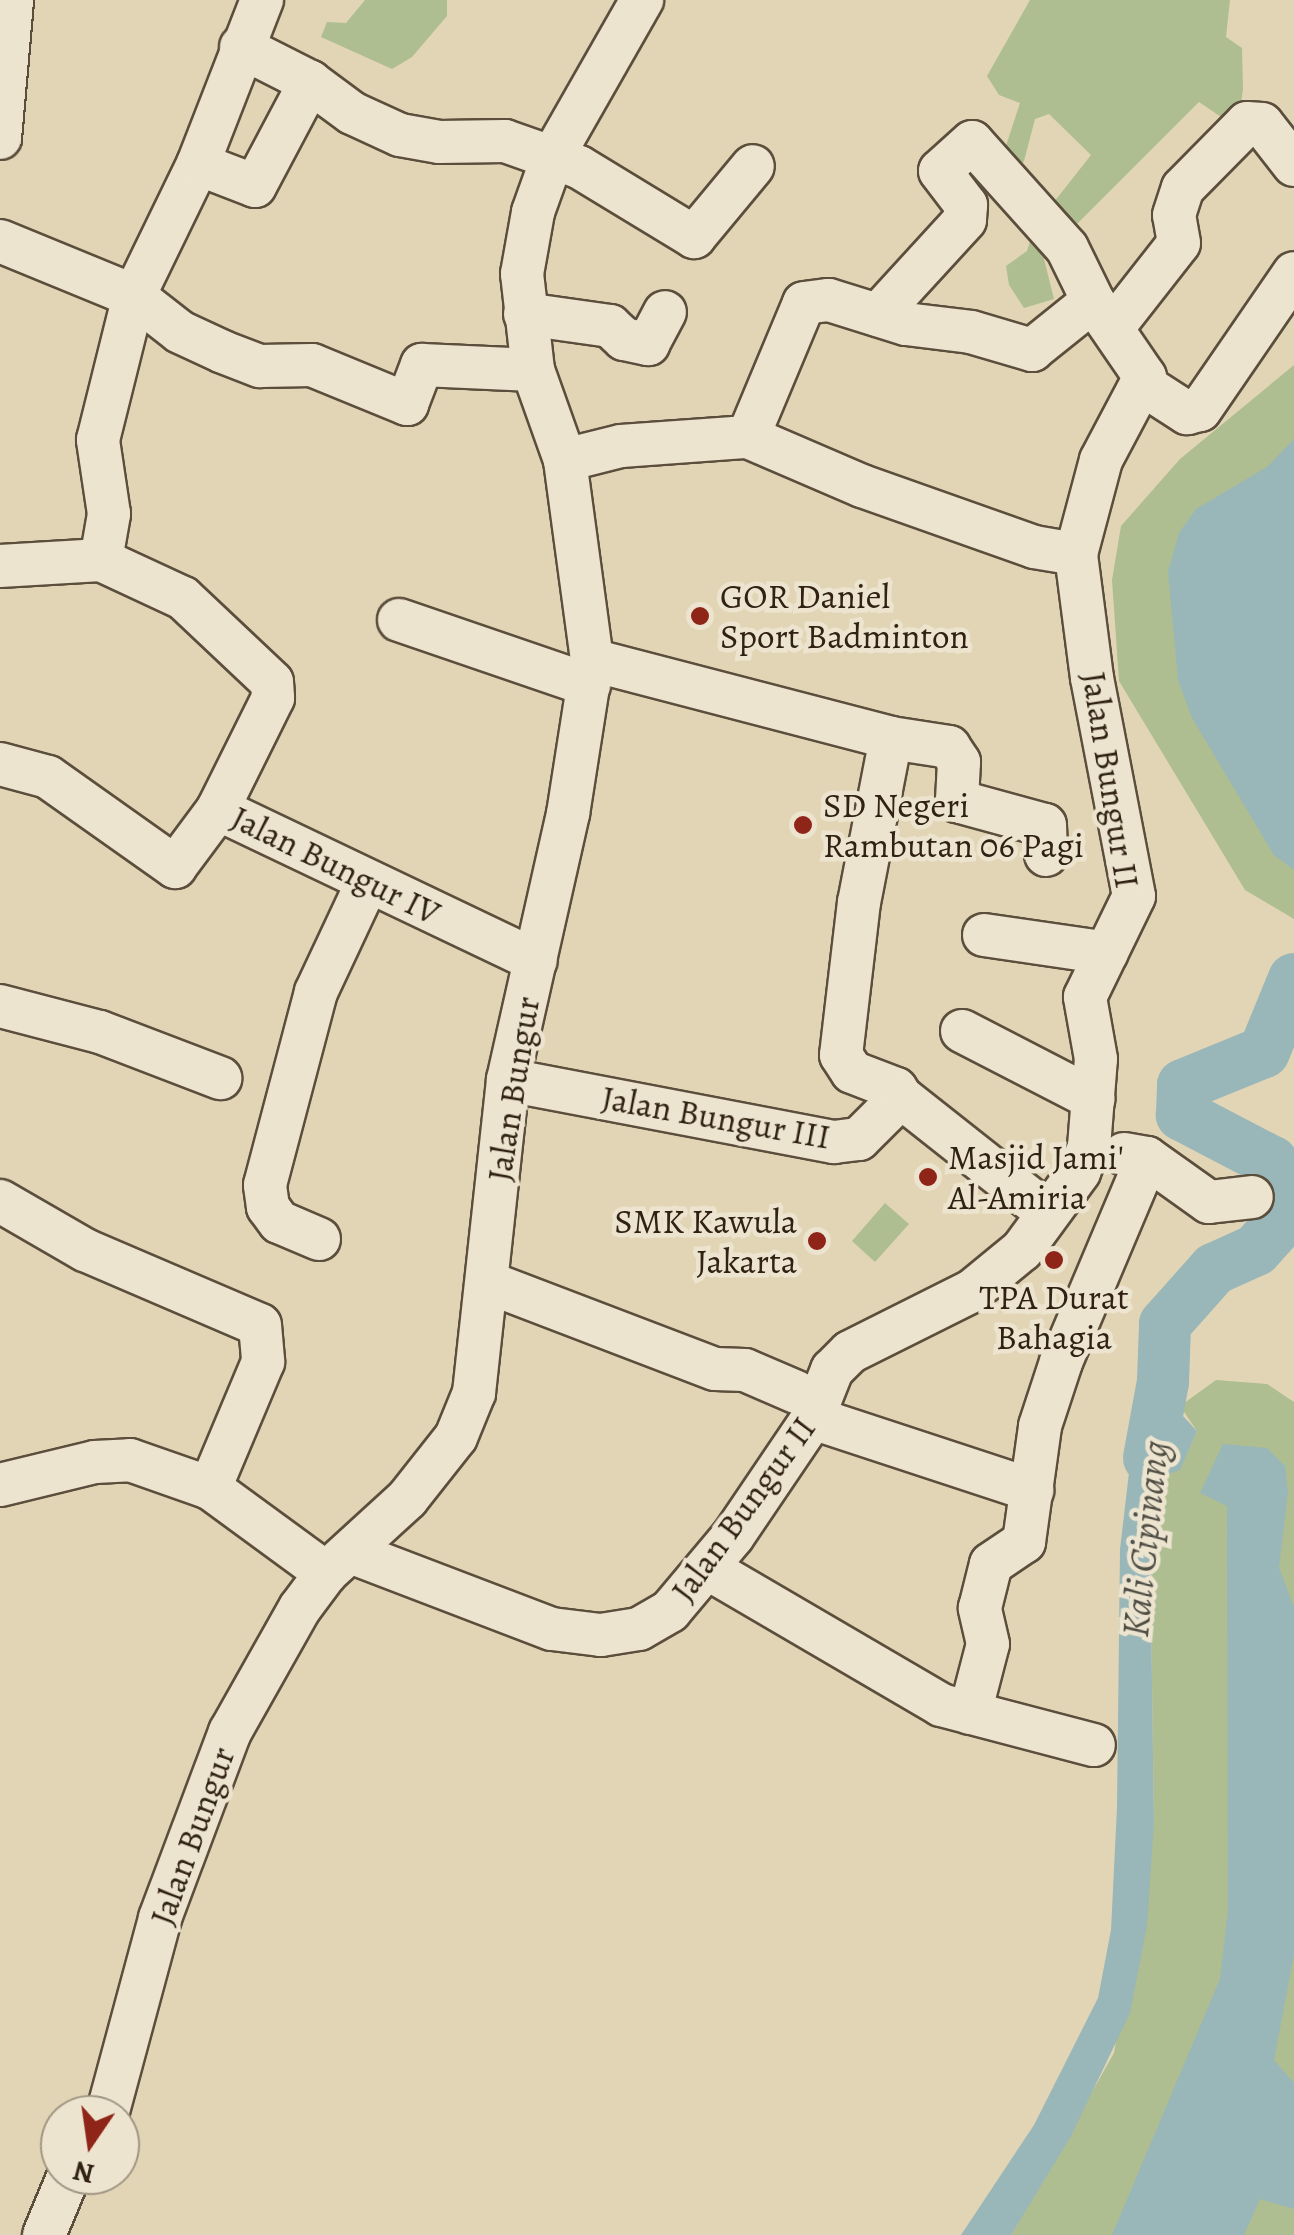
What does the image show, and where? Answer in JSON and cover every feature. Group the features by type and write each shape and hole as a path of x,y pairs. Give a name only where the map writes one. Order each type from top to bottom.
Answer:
{"street":[{"path":"0,138 12,0"},
{"path":"100,560 109,514 98,440 134,296 198,164 262,0"},
{"name":"Jalan Bungur","path":"113,2095 194,1815 230,1732 338,1563 407,1499 456,1437 474,1393 508,1080 536,961 590,672 565,460 533,370 522,274 530,227 553,156 642,0"},
{"path":"241,47 310,82 352,113 400,135 439,142 505,140 553,156 694,237 753,166"},
{"path":"198,164 255,186 310,82"},
{"path":"748,437 804,304 829,300 1032,350 1104,313 1179,243 1174,215 1183,188 1246,124 1262,124 1294,165"},
{"path":"565,460 620,446 748,437 862,486 1034,547 1076,554 1100,460 1142,384 1144,366 1104,313 1066,248 972,142 940,171 966,205 965,220 878,315"},
{"path":"0,241 134,296 180,332 223,352 270,367 312,364 408,404 422,365 533,370"},
{"path":"1142,384 1187,413 1200,410 1294,273"},
{"path":"525,314 610,326 624,339 648,344 664,312"},
{"name":"Jalan Bungur II","path":"0,1485 95,1462 130,1460 210,1488 338,1563 552,1629 601,1635 639,1629 670,1611 707,1568 805,1405 832,1370 850,1352 972,1291 1022,1250 1068,1190 1088,1147 1096,1058 1084,997 1134,896 1092,678 1076,554"},
{"name":"Jalan Bungur IV","path":"0,566 100,560 183,598 272,682 272,698 218,809 310,848 367,883 536,961"},
{"path":"399,620 590,672 891,738 949,747 960,762 958,801 1045,826 1046,855"},
{"path":"891,738 859,902 840,1055 852,1072 896,1088 901,1097 1048,1213"},
{"path":"0,764 48,777 175,867 218,809"},
{"path":"320,1239 279,1222 268,1207 265,1185 316,992 367,883"},
{"path":"984,935 1107,953"},
{"path":"0,1006 100,1032 220,1078"},
{"path":"962,1031 1094,1099"},
{"name":"Jalan Bungur III","path":"508,1080 834,1142 859,1139 901,1097"},
{"path":"1088,1147 1147,1158 1209,1202 1252,1197"},
{"path":"970,1712 988,1644 980,1608 991,1564 1024,1542 1040,1426 1061,1362 1147,1158"},
{"path":"0,1201 86,1250 260,1325 263,1362 210,1488"},
{"path":"488,1282 716,1369 746,1370 805,1405 1032,1490"},
{"path":"707,1568 941,1706 1094,1745"},
{"path":"44,2235 61,2195"}],"green space":[{"path":"365,0 447,0 447,16 412,57 392,69 321,37 327,22 346,23"},
{"path":"1030,0 1230,0 1226,37 1242,48 1243,89 1240,110 1224,119 1199,102 1049,252 1044,259 1054,299 1024,308 1009,285 1006,266 1027,251 1035,226 1091,155 1049,114 1035,119 1024,161 992,199 963,165 1001,161 1020,103 999,95 987,76"},
{"path":"1294,365 1294,919 1245,890 1119,681 1112,580 1121,526 1180,459"},
{"path":"885,1203 909,1224 875,1262 852,1241"},
{"path":"1216,1380 1267,1384 1294,1402 1294,2235 1011,2235 1114,2053 1154,1823 1150,1540 1165,1475 1180,1469 1197,1431 1180,1406"}],"water":[{"path":"1294,439 1294,870 1274,855 1192,718 1178,680 1168,572 1179,533 1196,509 1267,467"},
{"path":"1141,1371 1197,1431 1180,1470 1165,1475 1150,1540 1154,1823 1147,1926 1130,2013 1071,2136 1011,2235 961,2235 1034,2125 1098,1998 1111,1930 1117,1807 1120,1549"},
{"path":"1223,1444 1267,1448 1285,1466 1288,1492 1279,1568 1294,1607 1294,1955 1274,2060 1294,2083 1294,2209 1260,2199 1244,2235 1112,2235 1220,1979 1228,1910 1227,1506 1200,1493"}],"waterway":[{"name":"Kali Cipinang","path":"1149,1458 1163,1382 1165,1324 1214,1269 1256,1250 1282,1221 1286,1187 1272,1162 1182,1115 1183,1085 1264,1052 1294,979"}],"place":[{"name":"GOR Daniel Sport Badminton","path":"700,616"},
{"name":"SD Negeri Rambutan 06 Pagi","path":"803,825"},
{"name":"Masjid Jami' Al-Amiria","path":"928,1177"},
{"name":"SMK Kawula Jakarta","path":"817,1241"},
{"name":"TPA Durat Bahagia","path":"1054,1260"}]}
